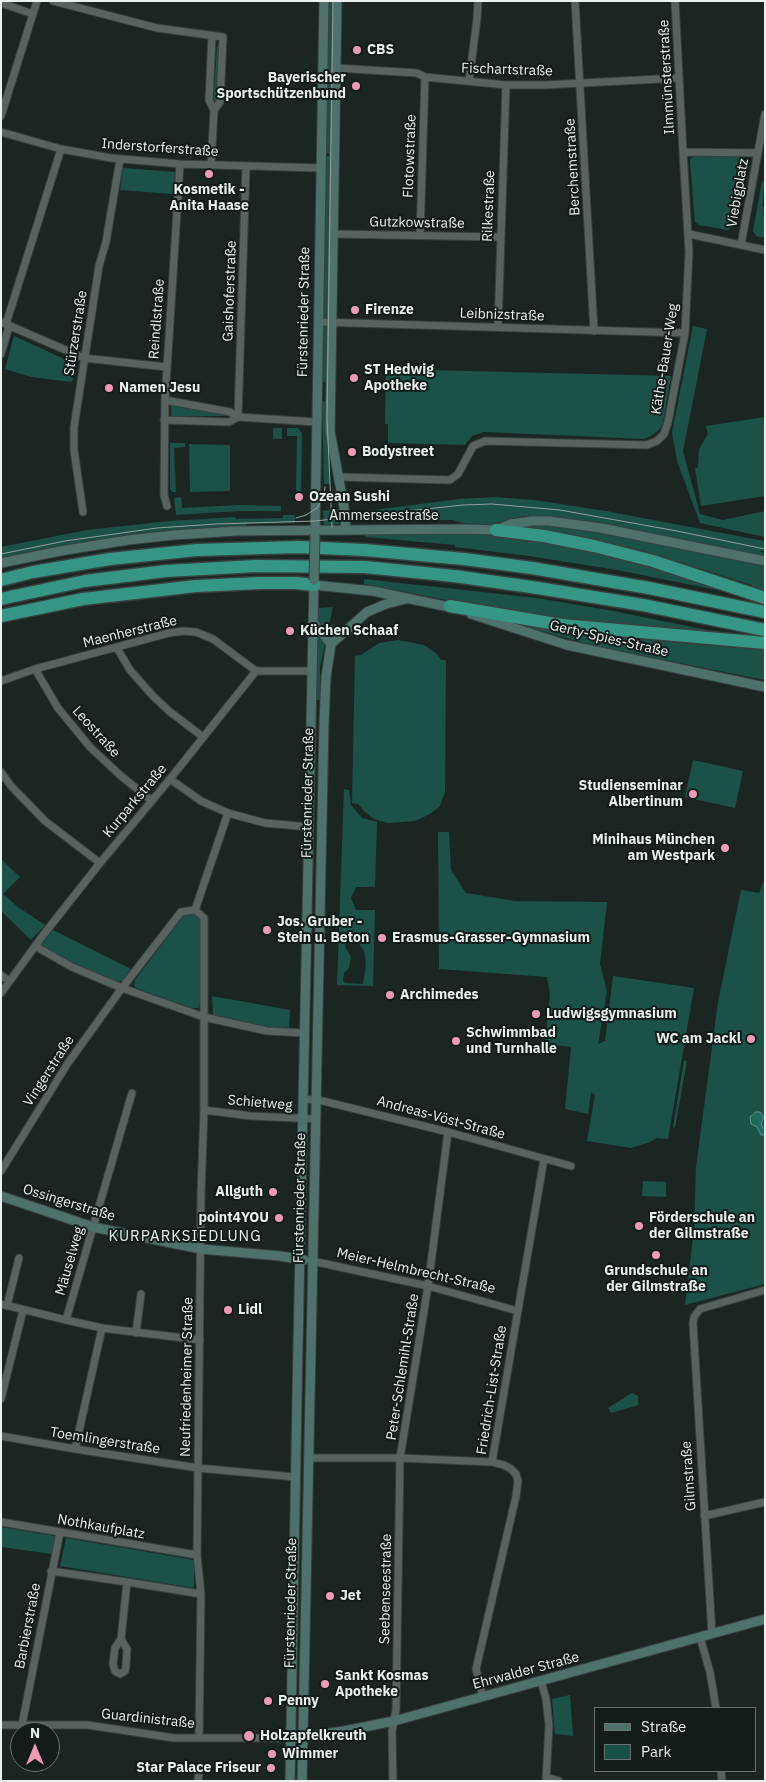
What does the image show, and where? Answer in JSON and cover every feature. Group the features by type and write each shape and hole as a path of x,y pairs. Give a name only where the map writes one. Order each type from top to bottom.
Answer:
{"highway":[{"path":"496,530 544,536 594,546 653,561 765,598"},
{"path":"1,580 110,559 197,550 298,547 365,550 464,559 532,568 649,588 765,612"},
{"path":"1,599 84,581 166,571 256,566 364,567 454,576 538,588 643,605 765,630"},
{"path":"1,616 83,599 187,587 260,583 314,583"},
{"path":"450,606 562,625 765,643"}],"main road":[{"name":"Fürstenrieder Straße","path":"302,1781 308,1458 306,1260 302,1119 324,1"},
{"name":"Fürstenrieder Straße","path":"337,1 330,431 346,530"},
{"name":"Ammerseestraße","path":"1,562 60,550 174,535 236,531 496,530 532,521 549,521 601,528 765,561"},
{"path":"314,583 373,591 450,606"},
{"path":"313,622 331,644 367,612 386,604 410,599"},
{"name":"Gerty-Spies-Straße","path":"450,606 472,615 567,645 765,687"},
{"name":"Fürstenrieder Straße","path":"290,1781 295,1477 315,1119 324,723 326,677 331,644"},
{"name":"Ossingerstraße","path":"1,1196 92,1227 201,1249 306,1260"},
{"name":"Ehrwalder Straße","path":"292,1738 344,1731 394,1721 765,1619"}],"street":[{"path":"1,116 37,1"},
{"path":"53,1 157,28 223,38 220,102 214,110"},
{"path":"468,81 478,1"},
{"name":"Berchemstraße","path":"575,1 594,331"},
{"name":"Ilmmünsterstraße","path":"675,1 683,152"},
{"path":"1,3 33,14"},
{"path":"210,165 214,110 209,100 212,36"},
{"name":"Fischartstraße","path":"336,68 417,73 425,77 506,85 679,78"},
{"name":"Flotowstraße","path":"420,236 425,77"},
{"name":"Rilkestraße","path":"498,327 506,85"},
{"path":"758,153 765,114"},
{"name":"Inderstorferstraße","path":"1,132 60,150 120,159 180,164 321,168"},
{"path":"1,354 6,324 60,150"},
{"path":"683,152 688,234 765,250"},
{"name":"Viebigplatz","path":"683,152 758,153 741,245"},
{"name":"Stürzerstraße","path":"83,512 74,450 74,427 99,266 106,242 120,159"},
{"name":"Reindlstraße","path":"167,506 164,496 166,367 180,164"},
{"name":"Gaishoferstraße","path":"238,418 246,166"},
{"name":"Gutzkowstraße","path":"333,234 501,237"},
{"name":"Käthe-Bauer-Weg","path":"338,477 450,480 458,474 473,446 479,442 647,444 657,441 664,434 668,422 685,333 689,276 688,234"},
{"name":"Leibnizstraße","path":"318,322 685,333"},
{"path":"6,324 84,358 166,367"},
{"path":"165,400 230,412 238,418"},
{"path":"164,420 229,422 238,418 316,422"},
{"name":"Maenherstraße","path":"1,680 169,633 184,631 196,632 213,639 256,671"},
{"path":"117,648 130,670 154,696 169,711 202,737"},
{"name":"Leostraße","path":"35,669 58,708 90,747 151,800"},
{"path":"256,671 312,671"},
{"name":"Kurparkstraße","path":"1,993 100,863 151,800 170,780 202,737 256,671"},
{"path":"1,772 11,786 45,821 100,863"},
{"path":"170,780 201,801 228,813 265,823 309,827"},
{"path":"195,910 228,813"},
{"name":"Vingerstraße","path":"1,1171 68,1063 122,988 181,912 195,910"},
{"name":"Neufriedenheimer Straße","path":"195,910 204,918 204,1110 197,1555 201,1594 199,1738"},
{"path":"36,946 72,968 204,1017 267,1031 304,1033"},
{"path":"1,975 9,981"},
{"name":"Mäuselweg","path":"66,1320 132,1093"},
{"name":"Andreas-Vöst-Straße","path":"303,1099 315,1100 448,1132 571,1166"},
{"name":"Schietweg","path":"204,1110 251,1116 315,1119"},
{"name":"Peter-Schlemihl-Straße","path":"400,1458 428,1286 448,1132"},
{"name":"Friedrich-List-Straße","path":"483,1697 476,1669 518,1481 511,1469 492,1462 544,1159"},
{"path":"19,1258 4,1305 102,1328 200,1340"},
{"name":"Meier-Helmbrecht-Straße","path":"306,1260 428,1286 518,1310"},
{"name":"Gilmstraße","path":"712,1634 693,1323 694,1317 700,1309 765,1290"},
{"path":"136,1333 141,1294"},
{"path":"1,1399 23,1310"},
{"path":"75,1449 102,1328"},
{"name":"Toemlingerstraße","path":"1,1436 198,1468 295,1477"},
{"path":"308,1458 400,1458 492,1462"},
{"name":"Seebenseestraße","path":"393,1781 392,1731 396,1700 400,1458"},
{"path":"704,1516 765,1502"},
{"name":"Nothkaufplatz","path":"1,1522 197,1555"},
{"name":"Barbierstraße","path":"23,1722 60,1532"},
{"path":"51,1572 201,1594"},
{"path":"121,1639 127,1582"},
{"path":"700,1637 710,1672 716,1707"},
{"path":"541,1681 544,1688 549,1725 546,1779 559,1781"},
{"name":"Guardinistraße","path":"60,1725 88,1725 174,1738 292,1738"},
{"path":"198,1781 199,1772"}],"green space":[{"path":"326,1 335,1 332,153 323,153"},
{"path":"217,45 219,48 216,102 213,104"},
{"path":"323,156 332,156 330,321 321,321"},
{"path":"696,156 738,156 742,160 732,226 728,230 699,225 695,222 690,162 691,158"},
{"path":"123,168 175,172 173,194 120,190"},
{"path":"762,181 765,182 762,206 765,207 763,216 765,217 765,238 756,236 753,231"},
{"path":"322,323 329,323 329,382 321,382"},
{"path":"693,326 707,329 683,451 700,514 723,520 765,511 765,537 700,523 677,461 672,432"},
{"path":"14,336 75,364 72,382 31,377 5,369"},
{"path":"386,369 671,376 663,423 659,430 644,439 484,432 472,436 465,445 388,443 388,424 385,424"},
{"path":"322,401 328,402 330,484 324,484"},
{"path":"171,405 230,414 231,416 171,416"},
{"path":"765,417 765,496 701,506 695,468 698,468 699,449 708,434 706,426"},
{"path":"273,428 282,428 282,439 273,439"},
{"path":"287,428 298,428 302,433 301,493 296,493 297,436 287,436"},
{"path":"170,443 185,443 185,447 174,448 176,492 172,492 170,489"},
{"path":"189,444 230,445 230,491 190,492"},
{"path":"181,497 182,508 239,505 281,506 281,511 240,511 176,515 174,498"},
{"path":"494,497 534,500 606,511 764,541 765,551 761,550 761,552 765,553 765,556 615,526 545,516 523,516 489,525 467,524 452,520 366,521 366,511 459,499"},
{"path":"339,509 339,524 324,525 323,511"},
{"path":"283,515 295,515 295,523 247,524 246,526 133,534 1,558 1,547 87,530 169,521 235,517 236,519 283,518"},
{"path":"547,524 599,532 765,566 765,592 750,588 752,585 640,550 572,535 519,527"},
{"path":"453,532 540,539 634,560 727,592 617,570 529,556 455,547 455,545 365,537 365,534"},
{"path":"364,579 537,598 727,634 576,622 514,613 364,584"},
{"path":"333,607 320,667 320,700 316,700 318,608"},
{"path":"517,624 599,636 765,650 765,680 598,647"},
{"path":"398,640 424,645 437,654 441,660 446,660 445,792 440,806 430,814 415,821 388,823 374,819 358,804 352,803 355,656 361,655 379,643"},
{"path":"693,760 743,771 735,808 685,797"},
{"path":"344,789 349,790 351,805 362,818 377,822 375,887 356,887 351,898 356,910 375,910 373,986 337,985","holes":["347,933 353,935 364,951 366,964 363,984 345,983 343,980 344,973 349,968 351,957 345,946"]},
{"path":"438,832 449,832 451,870 466,893 515,901 607,902 600,964 607,991 598,1044 605,1041 613,976 694,988 668,1139 657,1138 631,1148 587,1141 595,1095 591,1092 588,1114 565,1109 571,1047 545,1044 550,995 547,977 439,969"},
{"path":"1,859 20,877 3,894 18,907 45,925 31,940 1,911"},
{"path":"765,879 765,1284 685,1305 694,1230 696,1167 718,1002 741,890 759,893"},
{"path":"195,914 201,920 199,1008 192,1008 134,986 135,980 183,916"},
{"path":"51,929 131,969 122,981 114,983 74,965 42,947 41,943"},
{"path":"212,996 290,1010 289,1029 287,1031 267,1028 216,1017 213,1014"},
{"path":"684,1060 687,1061 675,1128 673,1127"},
{"path":"643,1181 666,1182 666,1197 642,1196"},
{"path":"632,1393 638,1396 638,1405 611,1413 608,1408"},
{"path":"1,1527 55,1536 52,1554 1,1547"},
{"path":"66,1538 194,1560 194,1588 60,1566"},
{"path":"570,1695 573,1736 555,1734 552,1699"}],"shaded area":[{"path":"756,1112 760,1112 764,1117 761,1124 765,1130 764,1135 761,1135 757,1127 751,1124 750,1117"}],"tram line":[{"path":"332,527 327,418 333,1"},
{"path":"296,518 306,515 317,508 324,496 325,487"},
{"path":"1,554 65,541 157,528 315,521 463,505 492,504 560,510 765,549"}],"place":[{"name":"CBS","path":"357,50"},
{"name":"Bayerischer Sportschützenbund","path":"356,86"},
{"name":"Kosmetik - Anita Haase","path":"209,174"},
{"name":"Firenze","path":"355,310"},
{"name":"ST Hedwig Apotheke","path":"354,378"},
{"name":"Namen Jesu","path":"109,388"},
{"name":"Bodystreet","path":"352,452"},
{"name":"Ozean Sushi","path":"299,497"},
{"name":"Küchen Schaaf","path":"290,631"},
{"name":"Studienseminar Albertinum","path":"693,794"},
{"name":"Minihaus München am Westpark","path":"725,848"},
{"name":"Jos. Gruber - Stein u. Beton","path":"267,930"},
{"name":"Erasmus-Grasser-Gymnasium","path":"382,938"},
{"name":"Archimedes","path":"390,995"},
{"name":"Ludwigsgymnasium","path":"536,1014"},
{"name":"WC am Jackl","path":"751,1039"},
{"name":"Schwimmbad und Turnhalle","path":"456,1041"},
{"name":"Allguth","path":"273,1192"},
{"name":"point4YOU","path":"279,1218"},
{"name":"Förderschule an der Gilmstraße","path":"639,1226"},
{"name":"Grundschule an der Gilmstraße","path":"656,1255"},
{"name":"Lidl","path":"228,1310"},
{"name":"Jet","path":"330,1596"},
{"name":"Sankt Kosmas Apotheke","path":"325,1684"},
{"name":"Penny","path":"268,1701"},
{"name":"Holzapfelkreuth","path":"249,1736"},
{"name":"Wimmer","path":"272,1754"},
{"name":"Star Palace Friseur","path":"271,1768"}],"district":[{"name":"KURPARKSIEDLUNG","path":"185,1237"}]}
